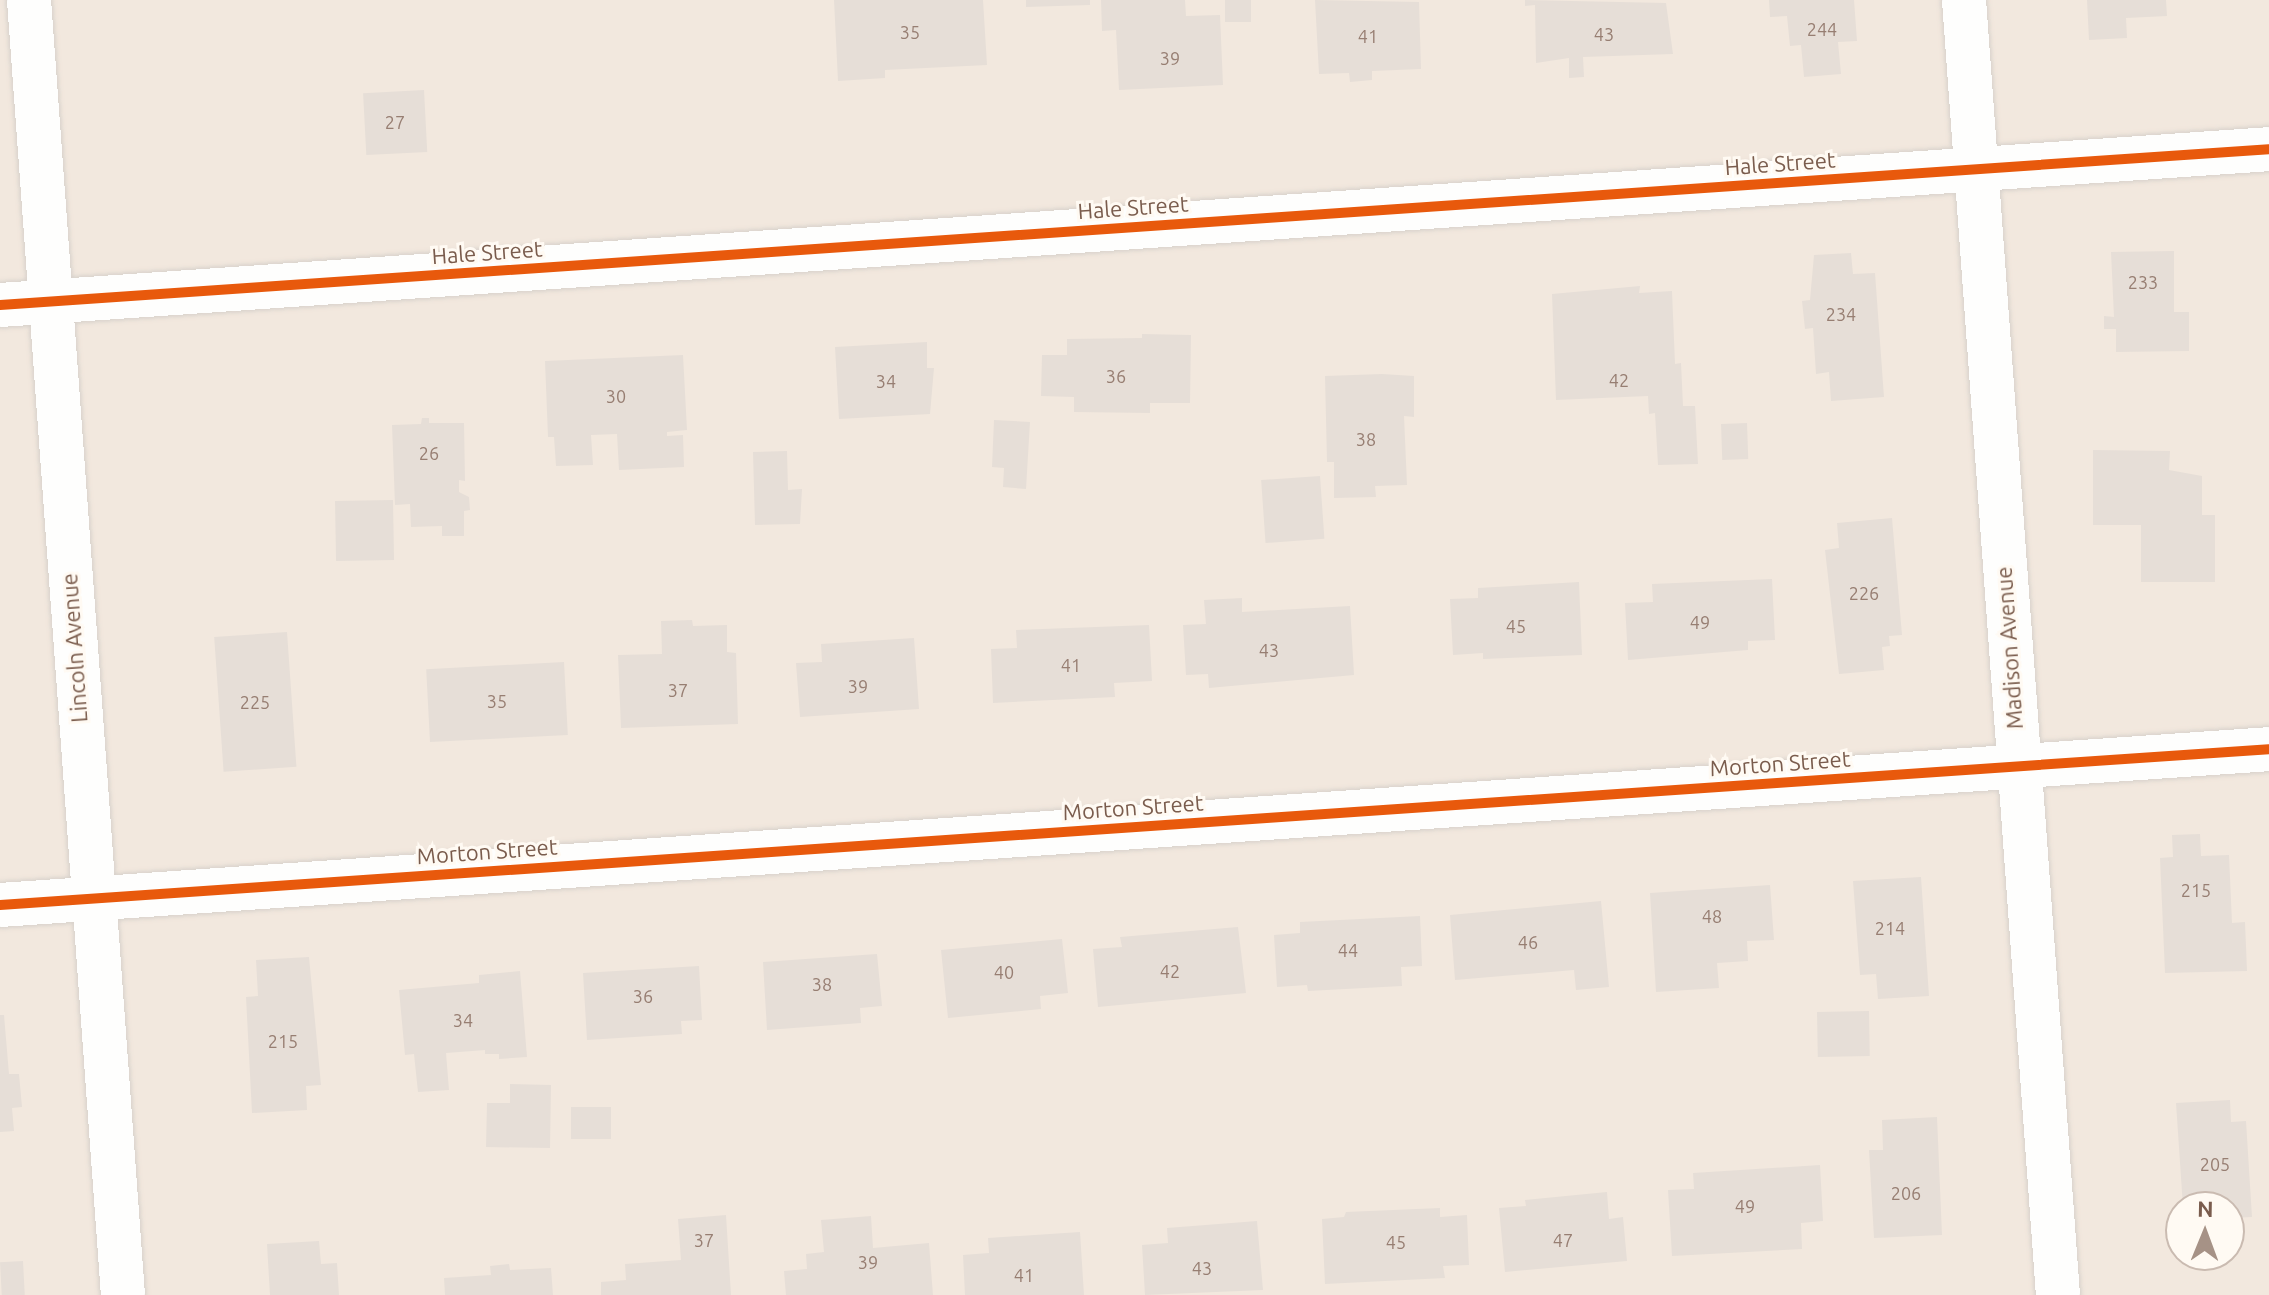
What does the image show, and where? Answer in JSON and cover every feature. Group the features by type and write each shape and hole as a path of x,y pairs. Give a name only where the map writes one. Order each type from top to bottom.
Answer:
{"street":[{"name":"Lincoln Avenue","path":"29,0 123,1295"},
{"name":"Madison Avenue","path":"1964,0 2058,1295"},
{"name":"Hale Street","path":"0,305 2269,149"},
{"name":"Morton Street","path":"0,905 2269,749"}],"shaded area":[{"path":"0,0 2269,0 2269,1295 0,1295"}],"building":[{"path":"834,0 983,0 987,65 885,70 885,78 838,81"},
{"path":"1026,0 1090,0 1090,5 1026,7"},
{"path":"1101,0 1185,0 1186,16 1220,15 1223,85 1119,90 1116,30 1102,31"},
{"path":"1225,0 1251,0 1251,22 1225,22"},
{"path":"1315,0 1419,2 1421,69 1372,71 1372,80 1350,82 1349,73 1319,74"},
{"path":"1525,0 1666,3 1673,54 1583,57 1584,77 1569,78 1569,58 1536,63 1535,5 1525,6"},
{"path":"1769,0 1854,0 1857,41 1838,42 1841,74 1804,77 1801,45 1790,46 1787,16 1770,17"},
{"path":"2087,0 2166,0 2167,16 2126,18 2127,38 2089,40"},
{"path":"424,90 427,152 366,155 363,93"},
{"path":"2174,251 2174,312 2189,312 2189,351 2116,352 2116,329 2104,329 2104,316 2114,317 2111,252"},
{"path":"1851,253 1853,274 1875,273 1884,397 1831,401 1829,372 1816,374 1813,328 1805,329 1802,301 1810,300 1814,255"},
{"path":"1640,286 1639,293 1672,291 1675,364 1681,363 1683,406 1695,406 1698,464 1658,465 1655,413 1649,414 1648,396 1556,400 1552,294"},
{"path":"1142,334 1191,335 1190,403 1150,403 1150,413 1074,412 1074,397 1041,396 1042,355 1067,355 1067,339 1142,338"},
{"path":"927,342 927,368 934,368 930,414 839,419 835,347"},
{"path":"683,355 687,430 667,432 667,436 683,435 684,467 619,470 617,434 591,435 593,465 556,466 554,437 548,437 545,361"},
{"path":"1325,376 1414,376 1414,417 1404,416 1407,485 1375,486 1376,497 1334,498 1334,462 1327,462"},
{"path":"422,418 429,418 429,423 464,423 465,481 459,480 459,492 469,497 470,510 464,511 464,536 442,536 442,526 411,527 410,504 395,505 392,425 421,424"},
{"path":"994,420 1030,422 1026,489 1003,487 1004,468 992,467"},
{"path":"1747,423 1748,459 1722,460 1721,424"},
{"path":"2093,450 2170,451 2169,470 2202,476 2202,515 2215,515 2215,582 2141,582 2141,525 2093,525"},
{"path":"787,451 788,490 802,489 800,524 755,525 753,452"},
{"path":"1320,476 1324,539 1266,543 1261,480"},
{"path":"393,500 394,560 336,561 335,501"},
{"path":"1892,518 1902,635 1889,636 1890,646 1882,647 1884,670 1839,674 1825,550 1839,548 1837,523"},
{"path":"1772,579 1775,640 1748,641 1748,650 1628,660 1625,603 1653,602 1652,584"},
{"path":"1579,582 1582,655 1483,659 1483,653 1453,655 1450,599 1478,598 1478,588"},
{"path":"1242,598 1242,612 1350,606 1354,675 1209,688 1208,674 1186,675 1183,625 1206,624 1204,600"},
{"path":"692,620 693,626 727,625 727,652 736,653 738,724 621,728 618,655 662,654 661,621"},
{"path":"1149,625 1152,681 1114,683 1115,697 993,703 991,649 1017,648 1016,630"},
{"path":"287,632 296,767 224,772 214,637"},
{"path":"914,638 919,709 800,717 796,663 822,662 821,644"},
{"path":"564,662 568,735 430,742 426,669"},
{"path":"2200,834 2201,856 2229,855 2232,923 2245,922 2247,971 2165,973 2160,858 2173,857 2172,835"},
{"path":"1921,877 1929,996 1878,999 1876,974 1860,975 1853,881"},
{"path":"1770,885 1774,940 1747,941 1748,961 1717,963 1719,988 1656,992 1650,893"},
{"path":"1601,901 1609,987 1576,990 1574,970 1455,980 1450,915"},
{"path":"1420,916 1422,966 1401,967 1402,986 1308,991 1307,985 1277,987 1274,935 1300,933 1300,922"},
{"path":"1238,927 1246,993 1098,1007 1093,949 1122,947 1120,937"},
{"path":"1062,939 1068,993 1040,996 1041,1009 948,1018 941,950"},
{"path":"877,954 882,1006 860,1008 861,1023 767,1030 763,962"},
{"path":"309,957 321,1085 306,1086 307,1110 252,1113 246,997 258,996 256,960"},
{"path":"699,966 702,1020 681,1021 682,1034 587,1040 583,973"},
{"path":"520,971 527,1057 499,1059 499,1054 485,1054 485,1050 446,1053 449,1090 418,1092 414,1054 405,1055 399,990 479,983 479,975"},
{"path":"1869,1011 1870,1056 1818,1057 1817,1012"},
{"path":"0,1015 4,1015 9,1074 19,1074 22,1107 12,1108 14,1131 0,1132"},
{"path":"510,1084 551,1085 550,1148 486,1147 487,1103 510,1103"},
{"path":"2230,1100 2231,1122 2246,1121 2252,1217 2245,1217 2245,1191 2182,1191 2176,1103"},
{"path":"571,1107 611,1107 611,1139 571,1139"},
{"path":"1937,1117 1942,1235 1874,1238 1869,1150 1883,1150 1882,1120"},
{"path":"1820,1165 1823,1221 1801,1223 1802,1249 1672,1256 1668,1190 1694,1189 1693,1173"},
{"path":"1607,1192 1609,1219 1623,1217 1627,1261 1505,1272 1499,1208 1526,1206 1525,1200"},
{"path":"1440,1208 1440,1217 1467,1215 1469,1265 1443,1266 1445,1278 1325,1284 1322,1219 1344,1217 1346,1212"},
{"path":"726,1215 731,1295 601,1295 601,1282 626,1280 625,1264 681,1260 678,1219"},
{"path":"871,1216 873,1248 929,1243 933,1295 786,1295 784,1271 807,1269 806,1254 824,1252 821,1220"},
{"path":"1257,1221 1263,1290 1145,1295 1142,1245 1168,1243 1167,1228"},
{"path":"1080,1232 1084,1295 965,1295 963,1255 989,1253 988,1238"},
{"path":"319,1241 321,1264 337,1263 339,1295 270,1295 267,1244"},
{"path":"23,1261 25,1295 2,1295 0,1262"},
{"path":"509,1264 510,1270 551,1268 553,1295 445,1295 444,1278 491,1275 490,1266"}],"cycle path":[{"path":"0,305 2269,149"},
{"path":"0,905 2269,749"}]}
